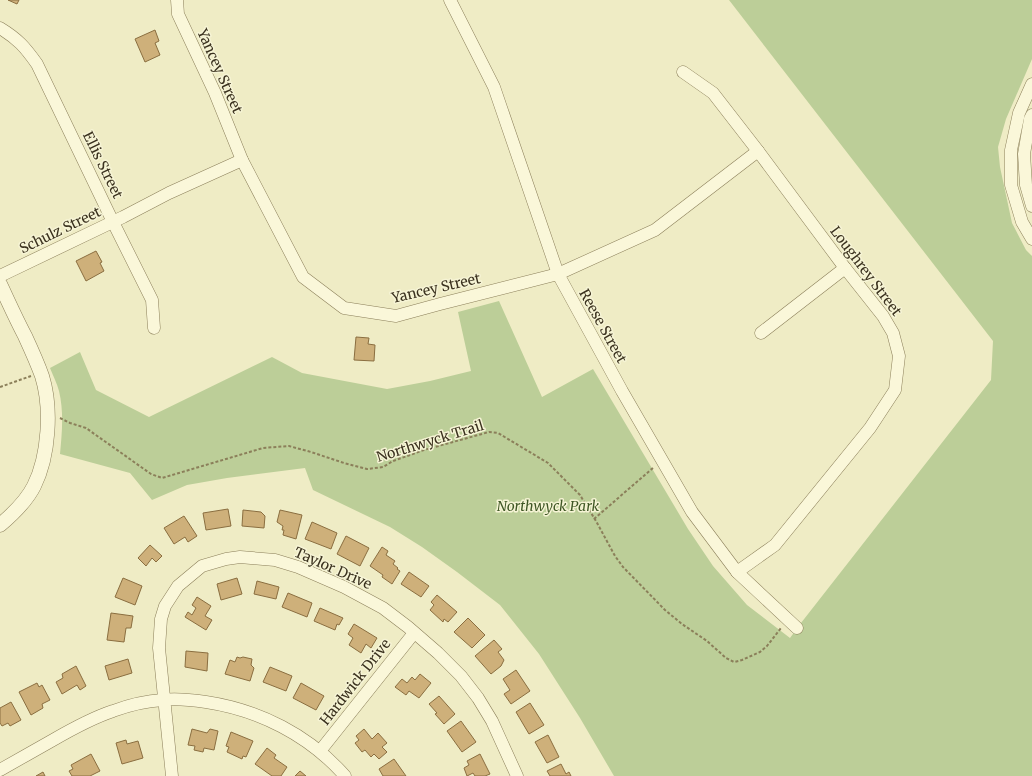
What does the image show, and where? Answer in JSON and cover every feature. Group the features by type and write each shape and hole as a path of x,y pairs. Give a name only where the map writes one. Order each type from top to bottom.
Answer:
{"street":[{"name":"Yancey Street","path":"177,0 178,14 215,93 242,160 304,277 344,308 396,316 445,302 558,274 655,230 758,150"},
{"name":"Reese Street","path":"450,0 494,87 558,274 622,391 692,512 737,572 797,628"},
{"name":"Ellis Street","path":"0,28 14,37 27,49 37,64 152,300 154,328"},
{"name":"Loughrey Street","path":"683,72 713,93 758,150 845,268 883,316 893,333 899,356 895,390 870,428 775,545 737,572"},
{"path":"1032,84 1019,113 1011,150 1011,185 1022,222 1032,239"},
{"path":"1032,115 1024,154 1026,185 1032,206"},
{"name":"Schulz Street","path":"0,276 170,193 242,160"},
{"path":"761,334 845,268"},
{"path":"0,284 37,363 47,400 47,431 43,461 39,474 26,499 17,510 0,525"},
{"name":"Taylor Drive","path":"172,776 159,648 161,619 165,606 178,586 202,566 226,559 240,557 276,560 298,567 344,587 383,608 438,653 461,676 478,698 492,721 517,776"},
{"name":"Hardwick Drive","path":"320,751 414,633"},
{"path":"0,770 89,720 113,711 138,704 164,700 189,700 220,704 249,712 279,724 300,736 320,751 345,776"}],"path":[{"path":"0,387 25,379"},
{"name":"Northwyck Trail","path":"60,418 86,428 151,474 162,478 263,448 289,446 367,469 384,467 394,461 424,450 489,432 498,433 548,463 580,495 615,556 633,578 665,610 707,641 726,658 734,662 760,652 767,646 788,619"},
{"path":"594,519 656,465"}],"green space":[{"name":"Northwyck Park","path":"729,0 1032,0 1032,59 1006,119 998,147 1000,167 1012,223 1026,250 1032,256 1032,776 614,776 580,718 539,654 500,605 422,547 390,527 313,490 305,468 227,478 187,485 152,500 130,473 60,454 62,407 58,388 50,368 80,352 96,390 149,417 272,357 302,373 387,389 471,371 458,312 499,301 542,397 593,369 688,529 713,566 747,605 790,638 991,380 993,341"}],"building":[{"path":"8,0 19,0 17,4"},
{"path":"155,30 159,41 155,43 160,55 145,62 135,39"},
{"path":"96,251 102,262 100,263 104,271 86,281 76,261"},
{"path":"356,337 369,338 368,344 375,345 374,361 354,360"},
{"path":"228,509 231,526 206,530 203,513"},
{"path":"243,510 261,512 265,516 264,528 242,526"},
{"path":"280,510 302,515 296,539 283,535 283,526 277,522"},
{"path":"184,516 197,536 188,542 185,537 174,544 164,528"},
{"path":"312,522 337,533 331,549 305,539"},
{"path":"346,536 369,548 360,566 337,554"},
{"path":"150,545 162,556 156,562 152,558 146,566 138,558"},
{"path":"382,547 388,551 386,555 395,561 393,564 400,571 392,584 382,577 383,575 370,566"},
{"path":"409,572 429,586 421,597 401,584"},
{"path":"123,578 142,586 135,605 115,597"},
{"path":"237,578 242,594 221,600 217,584"},
{"path":"257,581 279,587 276,599 254,594"},
{"path":"288,593 312,603 307,617 282,607"},
{"path":"437,595 457,612 448,622 444,619 443,622 430,610 434,605 431,602"},
{"path":"197,597 211,606 205,616 212,620 206,630 185,617 188,612 192,615 196,608 192,605"},
{"path":"320,608 343,618 339,625 337,624 335,630 314,621"},
{"path":"111,613 133,616 131,628 126,628 124,642 107,640"},
{"path":"468,618 485,635 472,648 454,632"},
{"path":"354,624 377,638 371,648 366,644 361,653 349,645 353,638 348,634"},
{"path":"494,640 502,649 498,652 504,660 501,666 491,674 475,656"},
{"path":"186,651 208,653 207,671 185,667"},
{"path":"237,657 252,659 251,665 254,668 250,681 225,674 230,660 235,662"},
{"path":"128,659 132,673 109,680 105,666"},
{"path":"76,666 86,686 80,690 77,685 62,694 56,682 63,678 62,674"},
{"path":"270,667 292,676 286,691 263,682"},
{"path":"516,670 530,691 511,704 504,694 510,690 503,679"},
{"path":"420,674 431,683 419,698 409,691 406,695 395,687 402,679 407,683 412,677 415,680"},
{"path":"37,683 39,687 42,685 50,700 42,704 43,708 31,715 19,692"},
{"path":"301,683 324,696 316,710 293,698"},
{"path":"439,696 455,714 444,724 429,704"},
{"path":"11,702 21,720 10,726 8,723 2,726 0,723 0,708"},
{"path":"530,703 544,725 529,734 516,712"},
{"path":"461,721 476,742 462,752 447,731"},
{"path":"192,729 207,733 210,729 218,731 214,750 204,748 203,752 194,750 195,746 188,745"},
{"path":"364,729 372,739 378,733 387,743 382,747 387,752 379,759 374,754 371,757 365,750 362,752 355,743 359,740 356,736"},
{"path":"231,732 253,741 246,757 243,756 242,759 227,752 229,747 226,746"},
{"path":"548,735 559,757 547,763 535,742"},
{"path":"126,740 127,744 138,741 143,758 122,764 116,743"},
{"path":"267,748 276,755 274,758 287,767 281,776 272,776 255,764"},
{"path":"91,754 100,771 90,776 72,776 69,771 73,769 71,765"},
{"path":"480,754 490,774 485,776 475,776 473,773 467,776 464,768 469,765 467,761"},
{"path":"394,759 406,776 383,776 379,769"},
{"path":"561,764 566,774 569,772 571,776 550,776 547,771"},
{"path":"300,771 306,776 295,776"},
{"path":"43,772 45,776 36,776"}]}
